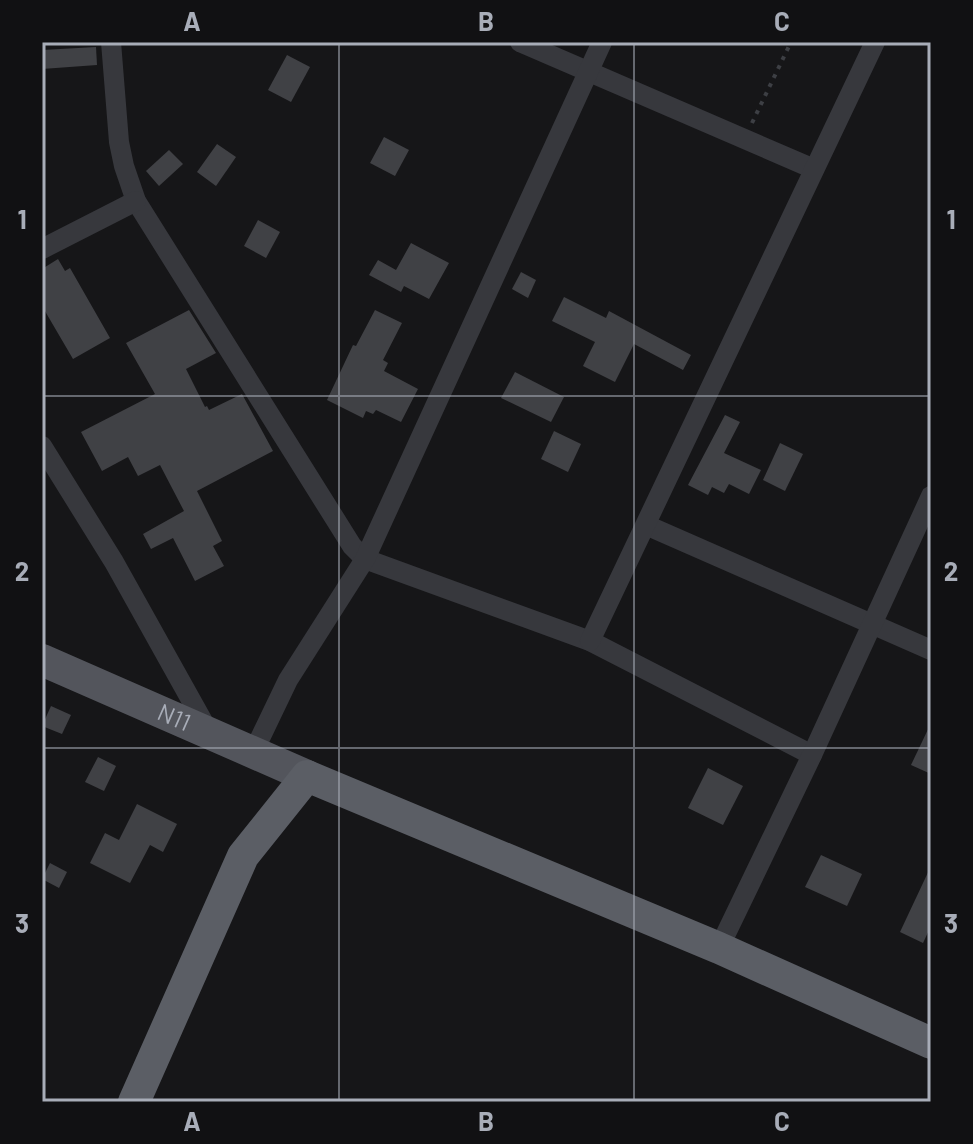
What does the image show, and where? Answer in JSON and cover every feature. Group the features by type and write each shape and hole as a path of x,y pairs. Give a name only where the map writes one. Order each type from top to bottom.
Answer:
{"highway":[{"path":"134,1102 243,856 307,776 929,1034"}],"main road":[{"name":"N11","path":"42,660 307,776"}],"street":[{"path":"111,42 119,142 136,201 352,546 365,559 590,641 812,755"},
{"path":"520,42 814,169"},
{"path":"253,753 288,680 365,559 602,42"},
{"path":"590,641 875,42"},
{"path":"42,249 136,201"},
{"path":"42,446 114,562 210,734"},
{"path":"719,948 931,496"},
{"path":"646,525 931,650"}],"path":[{"path":"745,139 791,42"}],"building":[{"path":"96,47 97,65 42,69 42,50"},
{"path":"287,55 310,67 291,102 268,90"},
{"path":"384,137 409,150 395,176 370,163"},
{"path":"217,144 236,157 216,186 197,172"},
{"path":"169,150 183,164 159,186 146,171"},
{"path":"258,220 280,232 266,258 244,246"},
{"path":"411,243 449,263 429,299 404,286 401,292 369,275 378,260 396,270"},
{"path":"58,259 65,271 70,268 110,338 73,359 42,306 42,269"},
{"path":"521,272 536,280 528,298 512,289"},
{"path":"564,297 606,318 609,311 691,355 683,370 634,344 615,382 583,366 595,342 552,321"},
{"path":"189,310 216,353 186,369 205,407 209,410 242,394 273,451 197,491 222,541 213,546 224,566 195,581 173,538 151,549 143,534 184,511 160,465 138,476 128,457 102,471 81,432 155,394 126,343"},
{"path":"375,310 402,323 383,360 388,363 384,371 418,389 401,422 376,410 373,414 366,411 363,418 327,400 353,345 356,346"},
{"path":"515,372 564,397 551,422 501,398"},
{"path":"725,415 740,422 724,453 761,470 749,494 729,484 724,493 712,487 708,495 688,485"},
{"path":"554,431 581,444 568,472 541,459"},
{"path":"780,443 803,454 785,491 763,480"},
{"path":"51,706 71,715 62,734 42,726"},
{"path":"931,723 931,774 911,765"},
{"path":"98,757 116,766 104,791 85,782"},
{"path":"708,768 743,786 723,825 688,808"},
{"path":"137,804 177,824 163,852 150,845 130,883 90,863 105,833 119,840"},
{"path":"821,855 862,874 847,906 805,887"},
{"path":"50,863 67,872 59,888 42,879"},
{"path":"931,866 931,926 923,943 900,932"}]}
